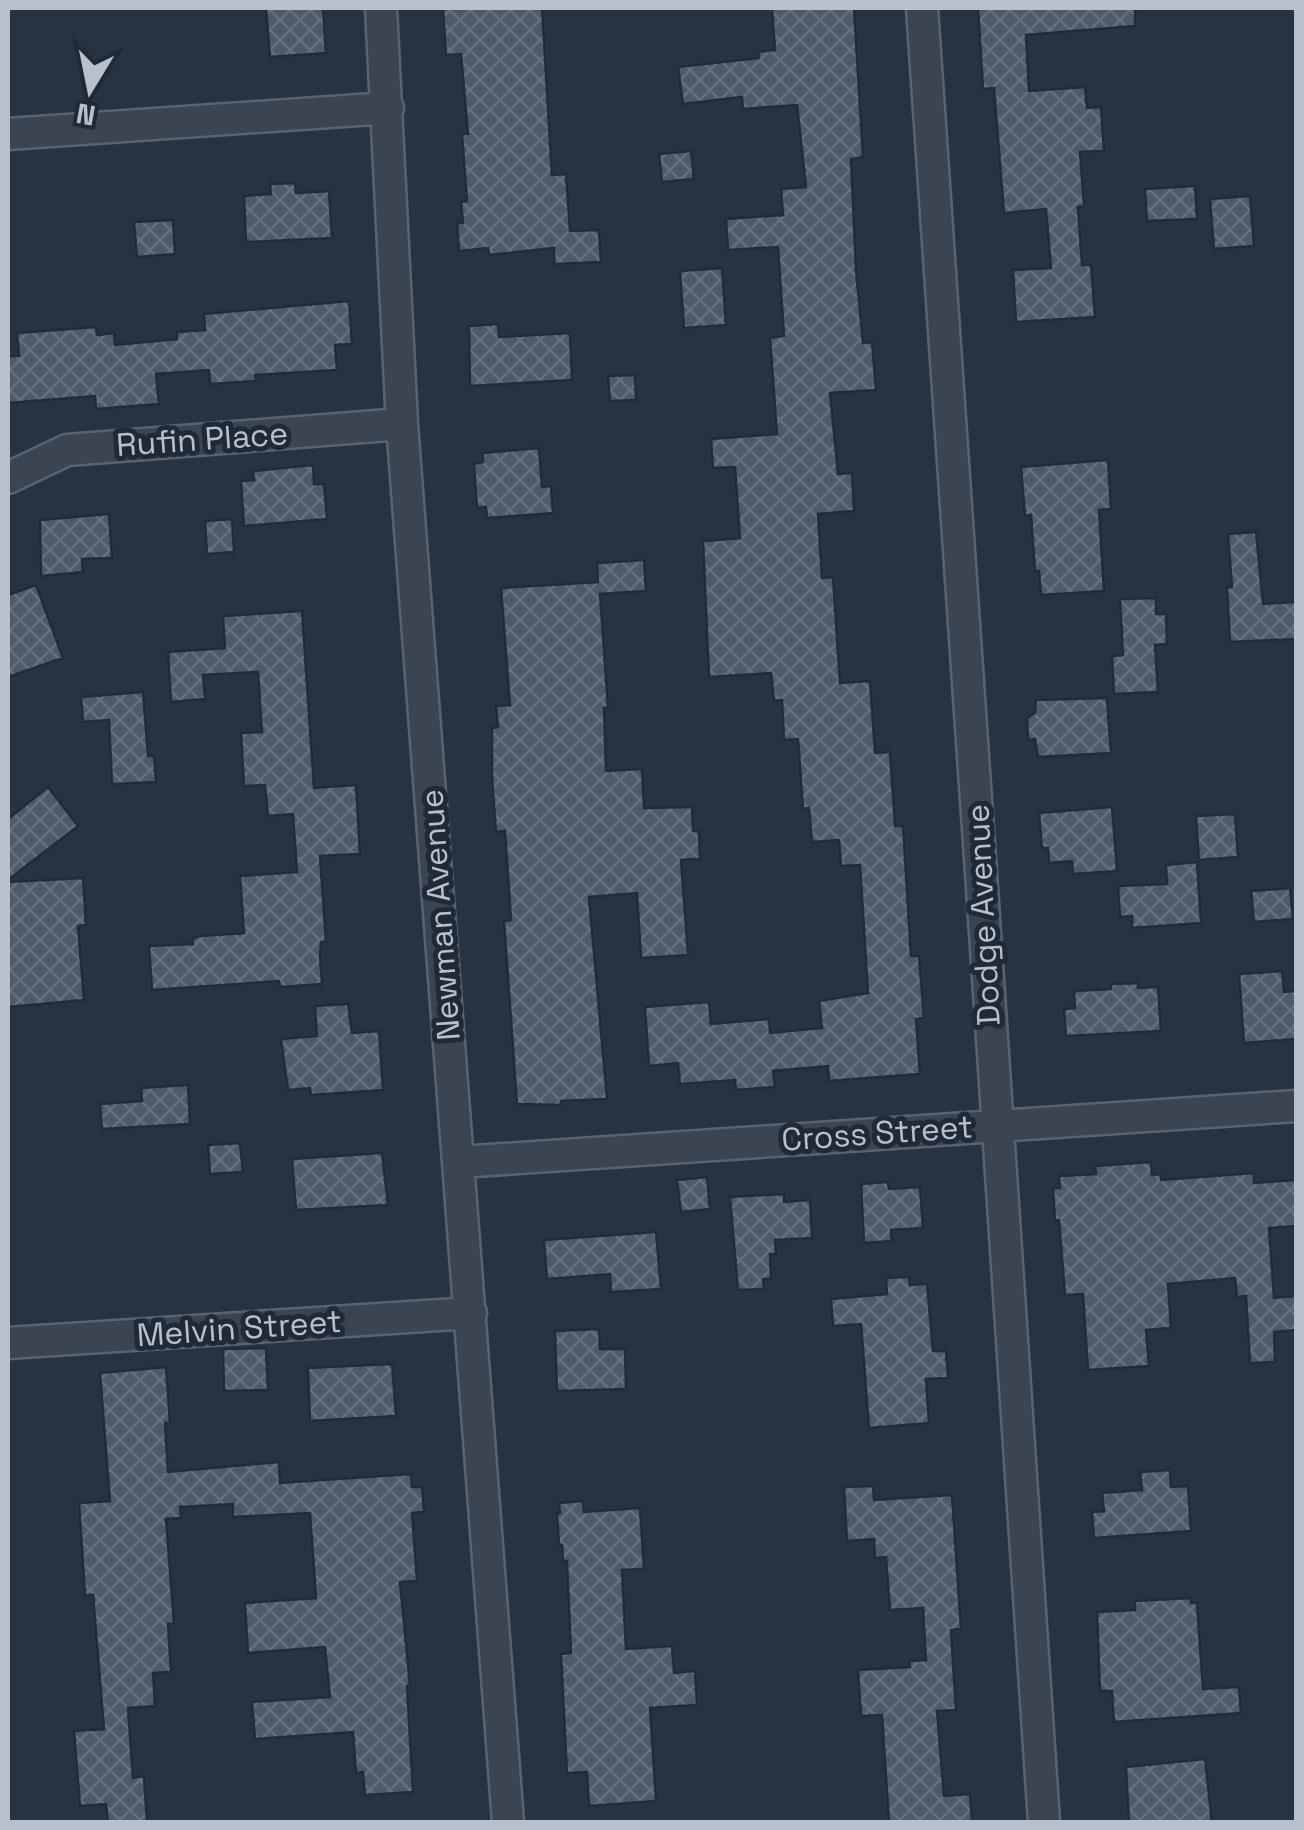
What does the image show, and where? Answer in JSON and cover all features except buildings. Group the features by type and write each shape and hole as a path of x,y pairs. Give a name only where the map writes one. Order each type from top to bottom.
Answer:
{"street":[{"name":"Newman Avenue","path":"381,8 402,424 508,1822"},
{"name":"Dodge Avenue","path":"922,8 1044,1822"},
{"path":"8,134 388,108"},
{"name":"Rufin Place","path":"8,478 67,450 402,424"},
{"name":"Cross Street","path":"459,1162 1296,1106"},
{"name":"Melvin Street","path":"8,1343 471,1313"}]}
